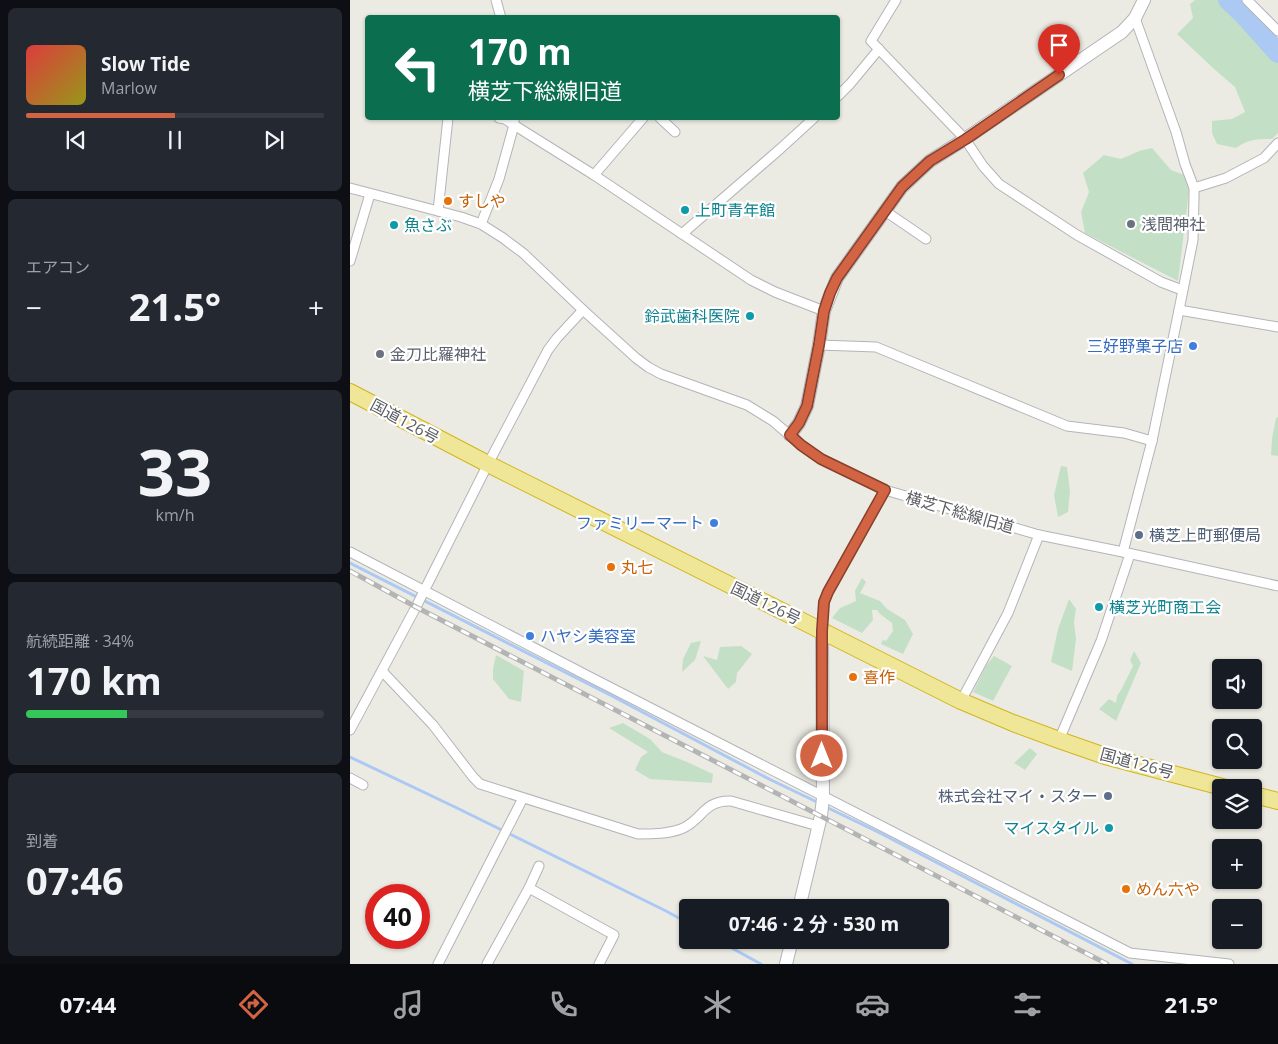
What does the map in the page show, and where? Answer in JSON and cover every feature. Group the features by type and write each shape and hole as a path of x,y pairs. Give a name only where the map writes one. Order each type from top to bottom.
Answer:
{"highway":[{"name":"国道126号","path":"350,392 488,464 961,701 1013,723 1105,756 1212,784"},
{"path":"1262,797 1278,801"}],"street":[{"path":"496,0 500,15"},
{"path":"896,0 871,42 966,139 983,166 999,184 1077,235 1160,282 1182,290"},
{"path":"790,435 799,423 807,406 824,311 837,278 902,187 930,161 966,139 1122,32 1135,18 1144,0"},
{"path":"1247,0 1278,31"},
{"path":"1059,740 1101,641 1127,553 1152,441 1192,240 1194,188 1135,18"},
{"path":"840,94 879,49"},
{"path":"438,211 447,120"},
{"path":"594,175 641,120"},
{"path":"662,120 675,132"},
{"path":"682,234 780,150 812,120"},
{"path":"481,224 499,179 514,121 752,280 775,292 824,311"},
{"path":"1194,188 1226,178 1264,158 1278,143"},
{"name":"横芝下総線旧道","path":"350,188 481,224 523,253 582,310 648,367 661,374 747,405 772,421 821,459 885,490 1039,535 1278,586"},
{"path":"350,261 370,194"},
{"path":"885,211 926,238"},
{"path":"350,730 548,350 582,310"},
{"path":"1179,310 1278,327"},
{"path":"819,345 876,348 1068,426 1124,433 1152,441"},
{"path":"801,899 823,797 822,631 824,602 885,490"},
{"path":"961,701 1008,613 1039,535"},
{"path":"350,552 823,797 1130,953 1229,964"},
{"path":"382,671 433,725 480,784 638,834 658,834 681,829 708,807 720,801 730,801 818,826"},
{"path":"350,778 363,785"},
{"path":"438,964 523,798"},
{"path":"487,964 539,866"},
{"path":"529,888 614,935 599,964"},
{"path":"786,964 790,949"}],"green space":[{"path":"1195,0 1222,0 1278,60 1278,133 1272,139 1253,140 1236,148 1217,144 1212,133 1212,121 1232,119 1245,112 1235,87 1177,34 1193,18 1190,4"},
{"path":"1152,148 1171,170 1184,175 1189,191 1178,281 1085,233 1081,212 1089,192 1083,173 1104,155 1121,159 1139,151"},
{"path":"1278,417 1278,456 1271,455 1272,439 1276,418"},
{"path":"1061,466 1067,467 1070,491 1068,512 1058,517 1054,495"},
{"path":"862,578 866,582 860,593 880,601 887,609 905,620 913,634 903,654 881,644 883,640 886,641 893,631 892,623 877,610 872,610 873,620 862,633 832,618 840,608 856,601 855,591"},
{"path":"1069,599 1076,609 1074,622 1076,639 1072,671 1051,662 1058,629"},
{"path":"701,641 695,660 682,672 683,659 691,643"},
{"path":"741,646 752,654 737,673 736,682 728,689 703,656 717,660 720,647"},
{"path":"1134,651 1141,663 1116,721 1099,709 1109,699 1116,703 1117,696 1133,666 1130,660"},
{"path":"496,655 524,671 521,702 509,699 493,679"},
{"path":"994,656 1012,666 993,701 973,692 986,666"},
{"path":"623,723 650,739 662,752 713,774 712,783 650,779 635,770 641,757 648,752 609,728"},
{"path":"1030,748 1037,754 1025,770 1014,763"}],"waterway":[{"path":"1228,0 1278,53"},
{"path":"350,563 819,803"},
{"path":"350,757 679,918"},
{"path":"826,807 1132,964"},
{"path":"734,949 761,964"}],"railway":[{"path":"350,571 416,607 1107,964"}],"place":[{"name":"すしや","path":"448,201"},
{"name":"上町青年館","path":"685,210"},
{"name":"浅間神社","path":"1131,224"},
{"name":"魚さぶ","path":"394,225"},
{"name":"鈴武歯科医院","path":"750,316"},
{"name":"三好野菓子店","path":"1193,346"},
{"name":"金刀比羅神社","path":"380,354"},
{"name":"ファミリーマート","path":"714,523"},
{"name":"横芝上町郵便局","path":"1139,535"},
{"name":"丸七","path":"611,567"},
{"name":"横芝光町商工会","path":"1099,607"},
{"name":"ハヤシ美容室","path":"530,636"},
{"name":"喜作","path":"853,677"},
{"name":"株式会社マイ・スター","path":"1108,796"},
{"name":"マイスタイル","path":"1109,828"},
{"name":"めん六や","path":"1126,889"}],"route":[{"path":"822,756 822,631 824,602 885,490 821,459 790,435 799,423 807,406 824,311 830,293 837,278 902,187 930,161 966,139 1059,75"}]}
